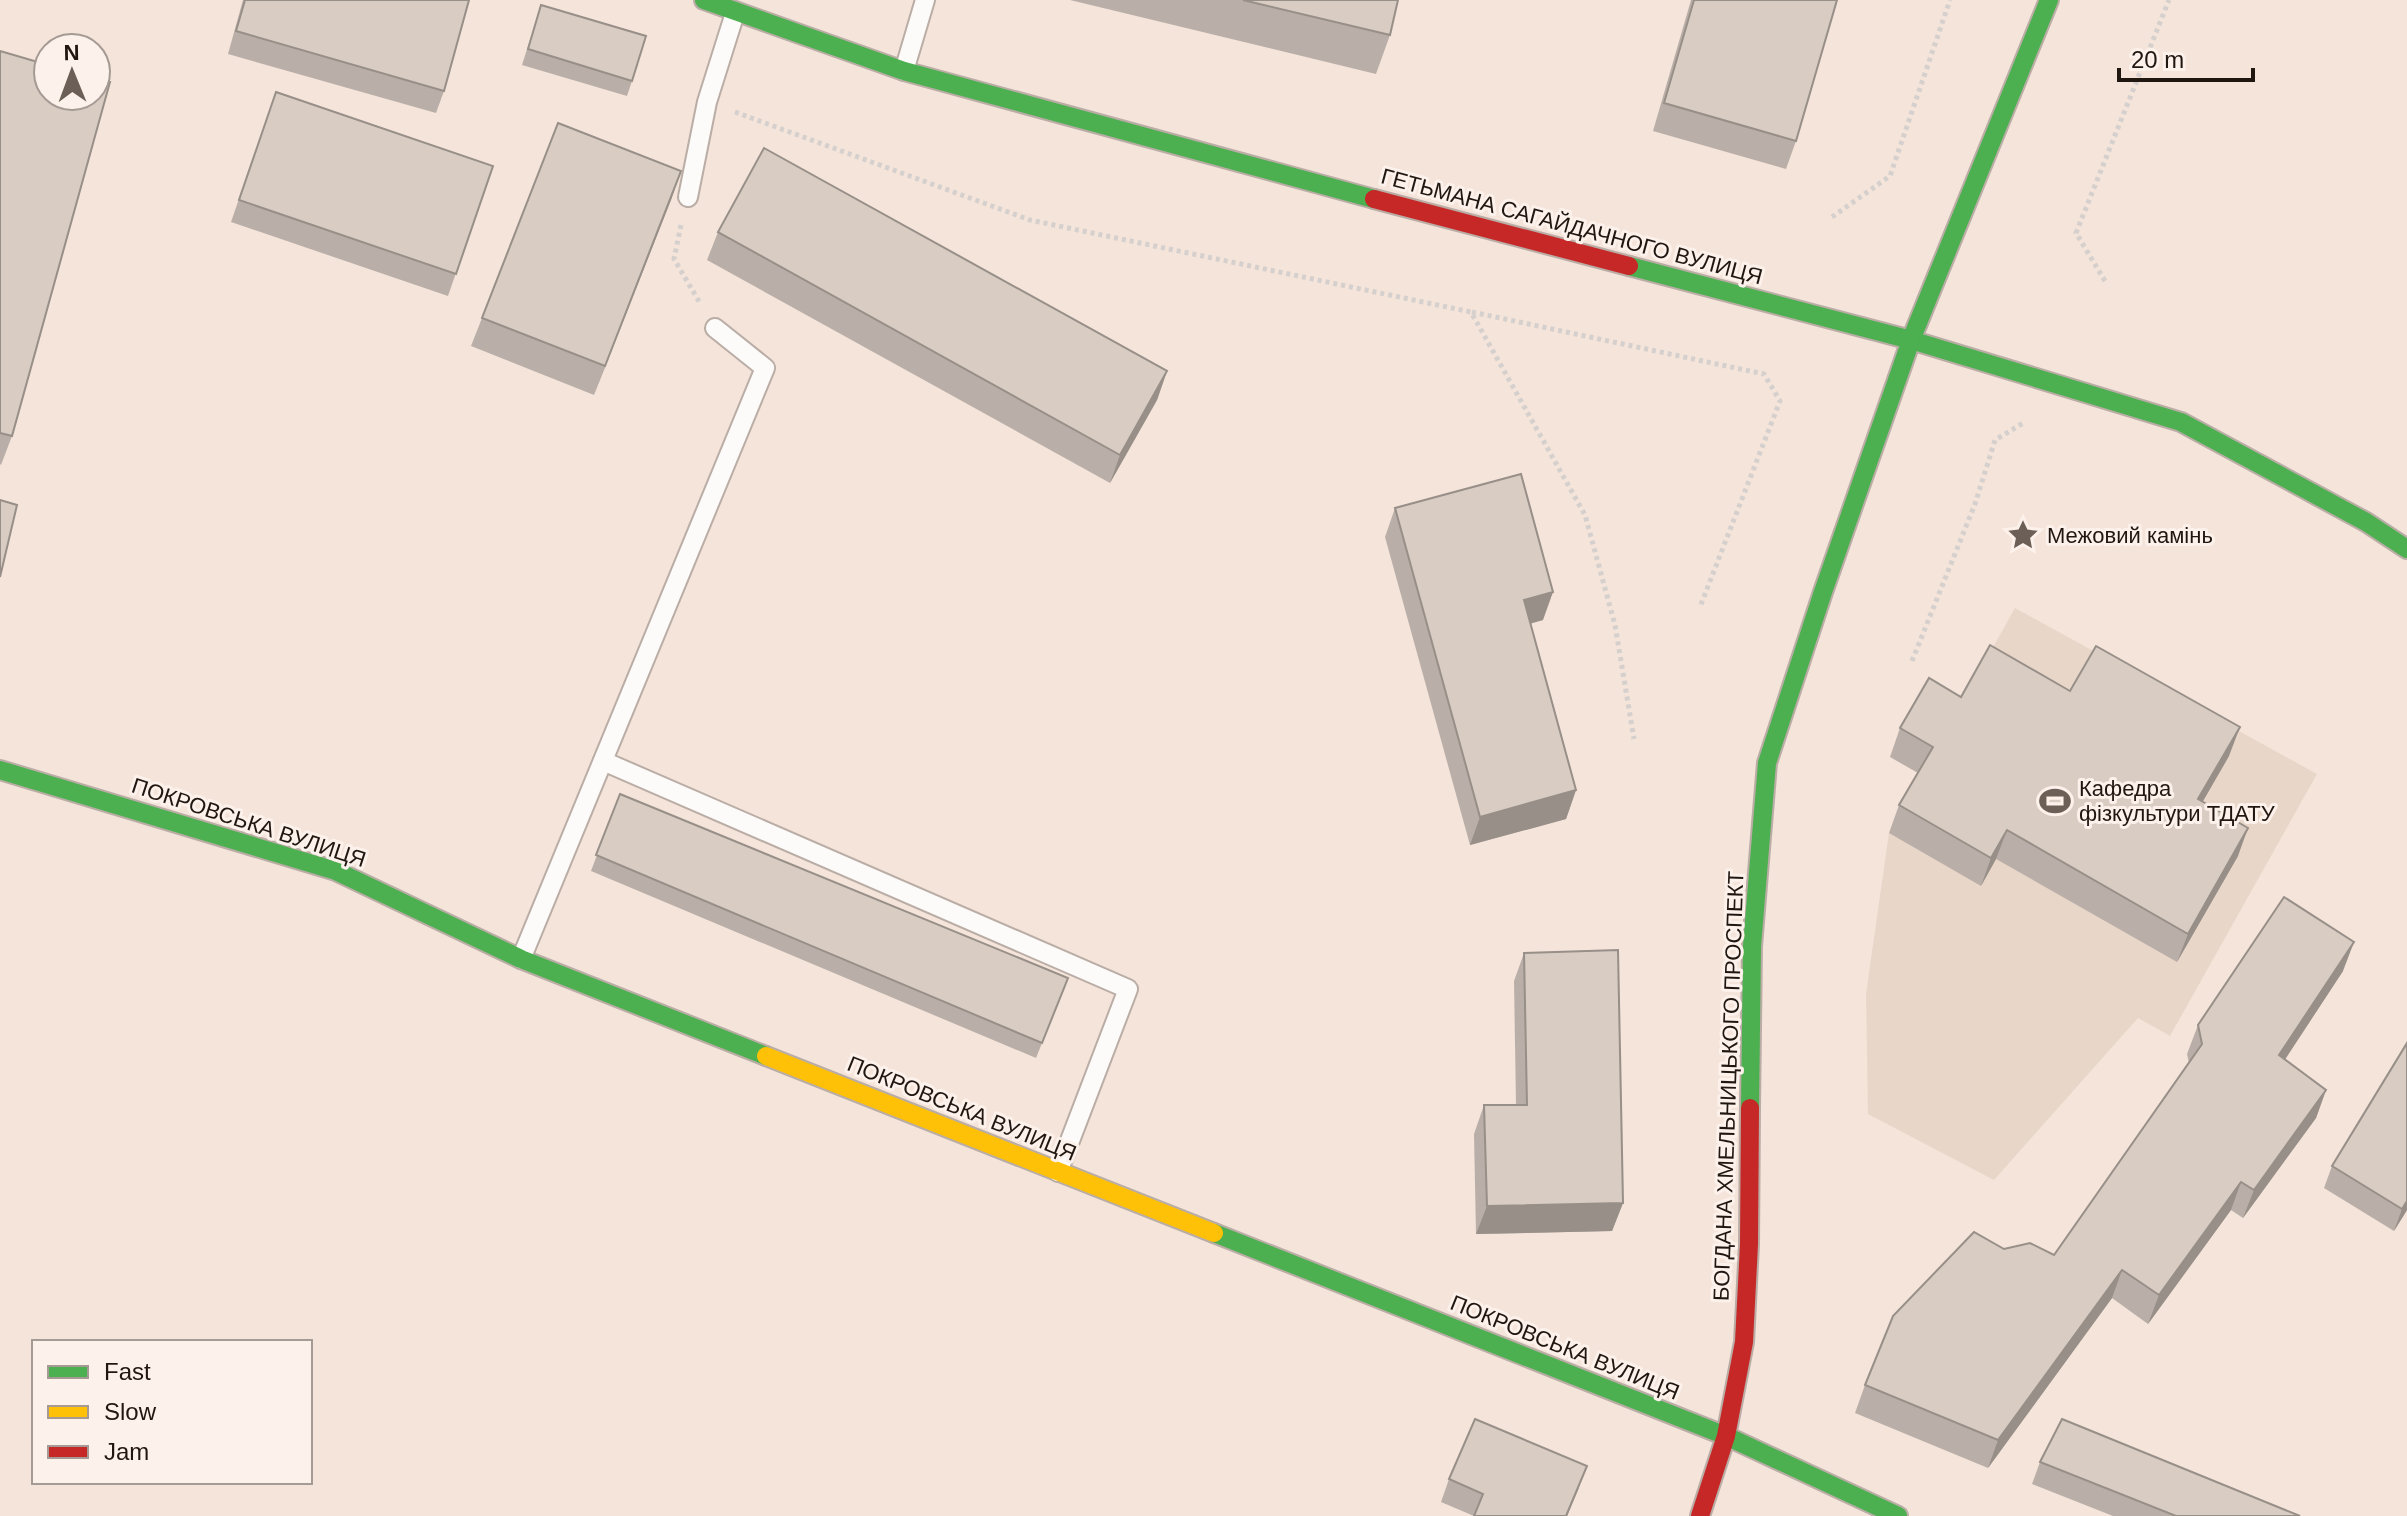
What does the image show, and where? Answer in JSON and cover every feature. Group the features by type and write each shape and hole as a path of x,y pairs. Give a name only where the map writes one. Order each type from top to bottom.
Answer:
{"main road":[{"name":"ГЕТЬМАНА САГАЙДАЧНОГО ВУЛИЦЯ","path":"704,0 904,71 1245,165 1911,340 2181,422 2366,522 2407,549"},
{"name":"БОГДАНА ХМЕЛЬНИЦЬКОГО ПРОСПЕКТ","path":"1700,1516 1726,1436 1744,1342 1749,1244 1752,946 1767,763 1911,340 2049,0"},
{"name":"ПОКРОВСЬКА ВУЛИЦЯ","path":"0,770 336,871 521,959 1726,1436 1898,1516"}],"lane":[{"path":"904,71 925,0"},
{"path":"688,197 707,102 735,13"},
{"path":"521,959 765,368 715,328"},
{"path":"603,761 1128,989 1058,1172"}],"path":[{"path":"1832,217 1890,176 1950,0"},
{"path":"2105,281 2076,233 2169,0"},
{"path":"707,102 1030,220 1764,374 1780,401 1700,607"},
{"path":"674,259 715,328"},
{"path":"1471,312 1585,515 1615,625 1634,739"},
{"path":"1912,661 1975,504 1995,440 2034,416"}],"shaded area":[{"path":"2015,608 2317,774 2170,1036 2138,1018 1994,1180 1868,1114 1866,994 1889,833"}],"building":[{"path":"245,0 469,0 444,91 236,31"},
{"path":"1243,0 1398,0 1390,35"},
{"path":"1694,0 1837,0 1796,141 1664,103"},
{"path":"541,5 646,36 632,81 528,49"},
{"path":"0,51 32,60 32,112 102,112 12,436 0,433"},
{"path":"276,92 493,166 456,274 239,200"},
{"path":"558,123 681,171 605,366 482,318"},
{"path":"764,148 1167,371 1120,455 718,232"},
{"path":"1521,474 1553,592 1524,600 1576,790 1480,817 1395,508"},
{"path":"0,500 17,505 0,577"},
{"name":"Кафедра фізкультури ТДАТУ","path":"1990,645 2070,691 2096,646 2240,727 2198,799 2248,828 2188,934 2007,830 1991,858 1899,805 1933,747 1900,728 1929,678 1961,697"},
{"path":"620,794 1068,978 1042,1043 596,855"},
{"path":"2284,897 2354,942 2279,1055 2326,1090 2254,1190 2241,1182 2159,1295 2122,1270 1998,1440 1865,1385 1893,1316 1974,1232 2004,1249 2030,1243 2054,1255 2202,1044 2198,1025"},
{"path":"1618,950 1623,1203 1487,1206 1484,1105 1527,1105 1524,953"},
{"path":"2407,1043 2407,1201 2402,1209 2332,1166"},
{"path":"1475,1419 1587,1466 1566,1516 1474,1516 1483,1494 1449,1479"},
{"path":"2062,1419 2300,1516 2176,1516 2040,1462"}],"traffic: fast":[{"path":"704,0 904,71 1374,199"},
{"path":"2049,0 1911,340 2181,422 2366,522 2407,549"},
{"path":"1629,266 1911,340 1767,763 1752,946 1750,1108"},
{"path":"0,770 336,871 521,959 766,1056"},
{"path":"1214,1233 1726,1436 1898,1516"}],"traffic: slow":[{"path":"766,1056 1214,1233"}],"traffic: jam":[{"path":"1374,199 1629,266"},
{"path":"1700,1516 1726,1436 1744,1342 1749,1244 1750,1108"}],"place":[{"name":"Межовий камінь","path":"2023,535"},
{"name":"Кафедра фізкультури ТДАТУ","path":"2055,801"}]}
